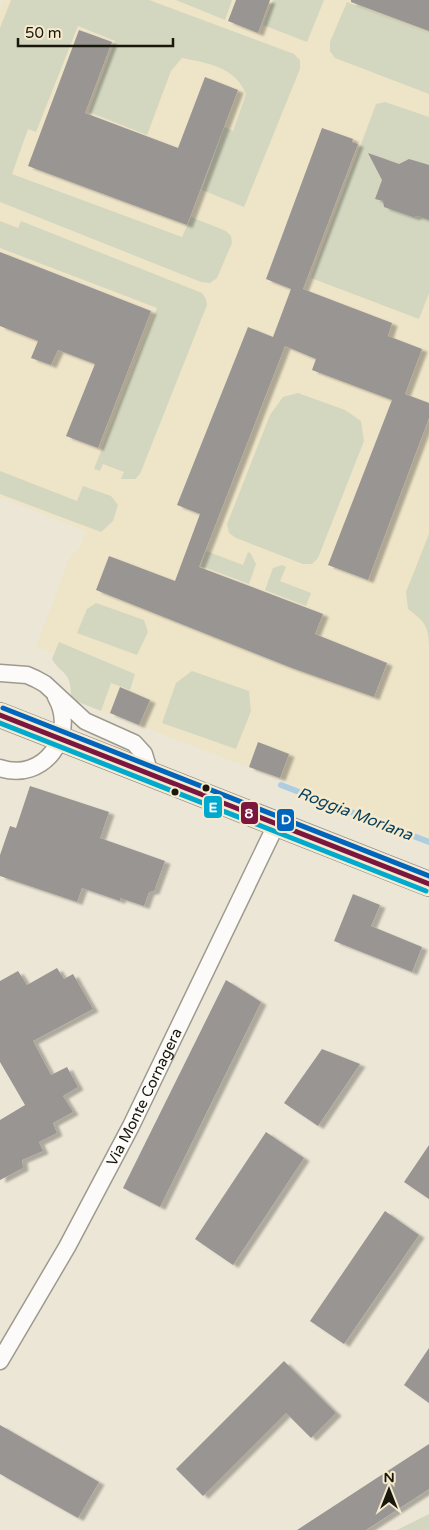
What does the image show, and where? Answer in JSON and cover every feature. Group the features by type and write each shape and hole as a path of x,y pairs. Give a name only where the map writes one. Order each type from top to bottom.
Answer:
{"main road":[{"path":"0,715 429,884"}],"street":[{"path":"2,675 16,674 32,677 45,684 85,721 134,743 144,754 150,774"},
{"path":"1,771 27,769 47,759 55,750 61,739 64,722 61,705 52,690"},
{"name":"Via Monte Cornagera","path":"0,1361 67,1246 131,1126 276,825"}],"shaded area":[{"path":"4,0 429,0 429,837 71,699 70,684 67,676 55,665 52,659 54,653 36,647 71,554 80,548 86,531 0,497 0,10"}],"green space":[{"path":"11,0 149,0 294,54 300,60 300,69 244,207 202,190 224,127 233,131 246,94 241,85 228,72 211,64 182,58 171,71 147,135 89,112 115,41 78,26 36,132 28,129 12,174 182,237 191,217 226,231 231,236 232,243 217,278 210,283 201,282 0,202 0,28"},
{"path":"176,0 232,0 225,20"},
{"path":"273,0 324,0 307,42 263,25"},
{"path":"347,2 429,33 429,94 335,58 330,51 330,42"},
{"path":"385,102 429,117 429,293 419,319 311,278 376,104"},
{"path":"0,221 18,228 21,221 202,293 206,299 207,305 140,474 135,479 121,479 124,472 103,464 100,471 94,469 157,308 0,248"},
{"path":"298,393 345,410 361,421 364,441 318,558 312,564 303,564 236,538 229,533 227,524 270,415 283,397"},
{"path":"0,471 77,501 83,486 111,496 118,505 113,521 101,532 0,494"},
{"path":"429,534 429,646 427,629 418,617 408,609 406,592"},
{"path":"206,551 243,565 248,552 251,554 256,564 249,584 201,566"},
{"path":"282,565 286,567 280,581 311,593 306,606 265,590 273,568"},
{"path":"96,603 144,620 148,632 137,655 77,633 87,609"},
{"path":"59,642 135,674 130,690 111,683 101,711 71,699 68,678 52,659"},
{"path":"192,671 249,691 251,711 236,749 162,723 176,683"},
{"path":"429,1514 429,1530 397,1530"}],"building":[{"path":"236,0 270,0 258,33 228,21"},
{"path":"351,0 429,0 429,31 351,2"},
{"path":"79,30 112,42 85,113 178,148 205,77 238,90 187,225 28,166"},
{"path":"322,128 353,139 352,142 358,144 303,289 392,323 388,336 422,349 405,394 429,403 429,418 368,580 328,565 392,400 312,370 316,359 285,346 199,567 323,614 315,634 387,663 374,697 292,668 96,590 109,556 175,581 200,514 177,505 248,327 273,337 291,289 266,279"},
{"path":"368,153 399,164 409,159 429,165 429,220 418,216 413,217 384,207 383,201 375,199 382,180"},
{"path":"0,252 151,311 98,448 66,436 95,364 58,350 51,365 31,358 38,341 0,326"},
{"path":"120,687 150,700 139,725 110,713"},
{"path":"258,742 289,754 280,778 249,767"},
{"path":"30,786 109,812 100,838 165,861 154,891 149,892 144,906 120,898 120,901 82,888 77,902 0,876 0,855 10,826 16,828"},
{"path":"353,894 380,905 371,926 422,947 412,972 334,941"},
{"path":"57,968 64,979 73,974 93,1009 33,1041 51,1075 67,1067 78,1087 63,1096 73,1112 53,1123 57,1133 39,1142 43,1151 22,1160 23,1168 0,1180 0,1120 25,1105 0,1062 0,981 18,971 27,985"},
{"path":"226,980 261,1002 160,1207 123,1188"},
{"path":"322,1049 360,1064 318,1126 284,1103"},
{"path":"266,1132 304,1158 233,1265 195,1239"},
{"path":"429,1145 429,1199 404,1182"},
{"path":"385,1211 419,1235 344,1344 310,1321"},
{"path":"429,1348 429,1403 404,1385"},
{"path":"284,1361 336,1413 311,1438 286,1413 203,1496 176,1469"},
{"path":"0,1425 99,1482 78,1518 0,1474"},
{"path":"429,1444 429,1489 366,1530 297,1530"}],"waterway":[{"name":"Roggia Morlana","path":"281,785 429,842"}],"transit line":[{"name":"D","path":"3,708 429,876"},
{"name":"8","path":"0,715 429,884"},
{"name":"E","path":"0,723 426,891"}]}
